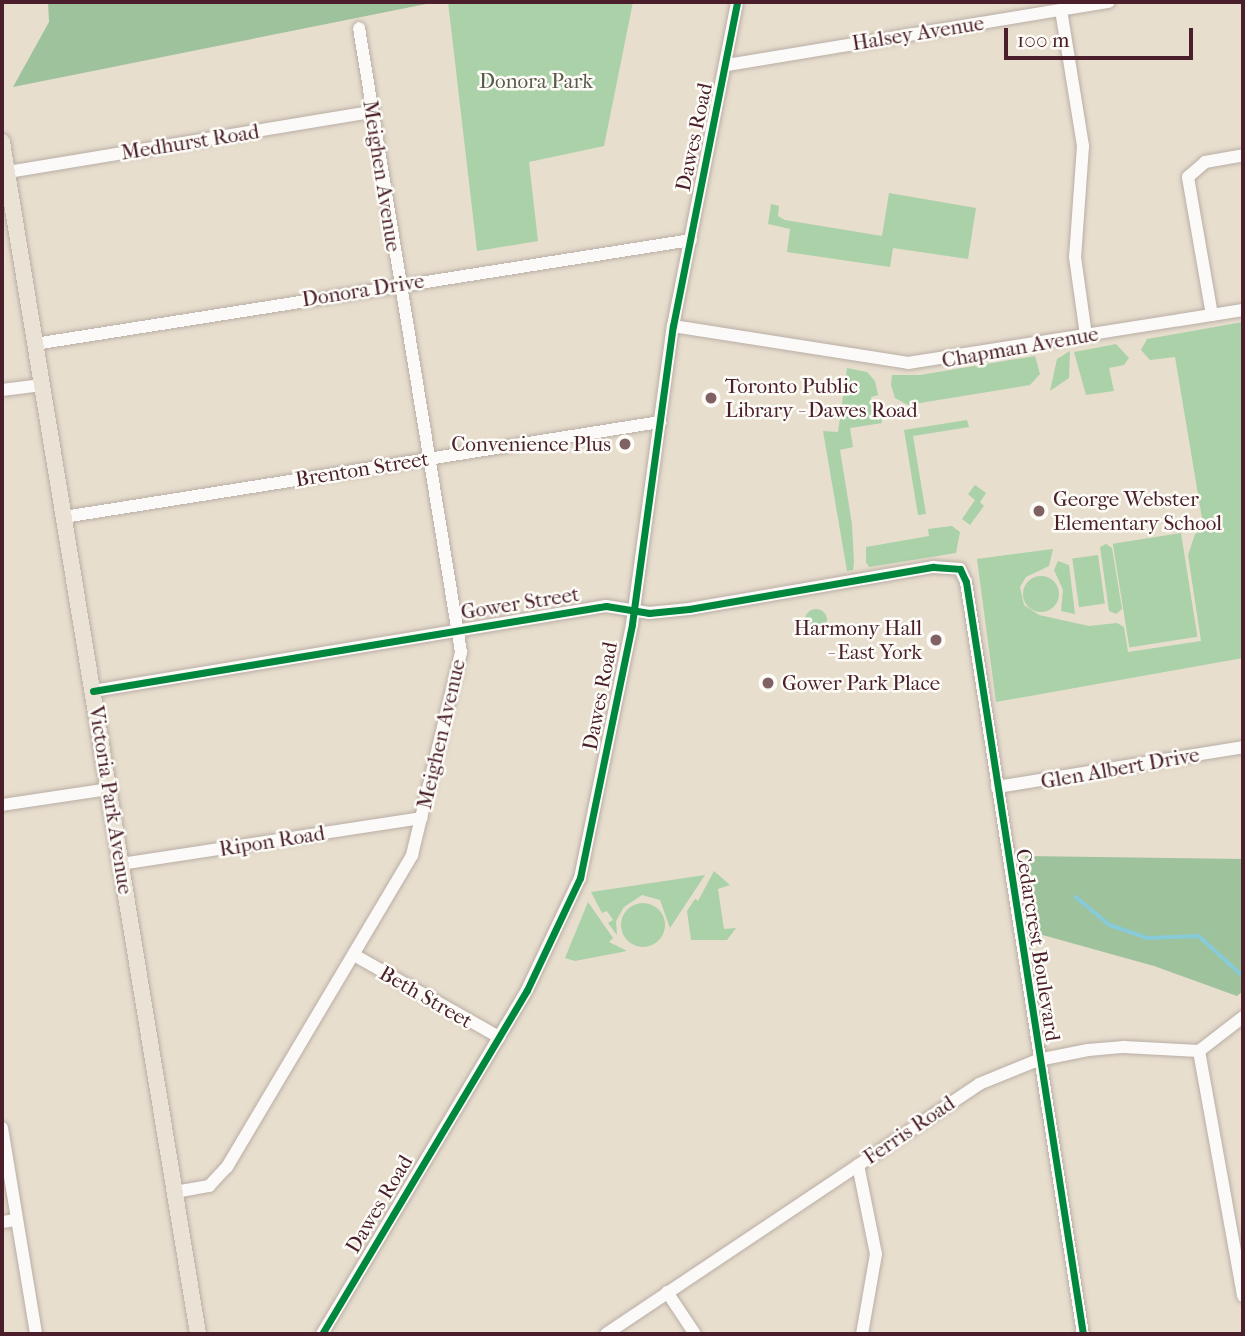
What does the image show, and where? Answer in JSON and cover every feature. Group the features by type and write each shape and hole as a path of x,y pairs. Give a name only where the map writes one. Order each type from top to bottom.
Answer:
{"main road":[{"name":"Victoria Park Avenue","path":"2,142 198,1334"}],"street":[{"name":"Dawes Road","path":"322,1334 553,942 580,878 635,610 673,326 727,65 737,2"},
{"name":"Halsey Avenue","path":"727,65 1109,2"},
{"path":"1061,10 1083,146 1075,257 1086,335"},
{"name":"Meighen Avenue","path":"175,1192 208,1186 227,1167 412,855 461,652 359,28"},
{"name":"Medhurst Road","path":"8,172 372,112"},
{"path":"1212,315 1188,177 1205,162 1243,155"},
{"name":"Donora Drive","path":"35,344 691,240"},
{"name":"Chapman Avenue","path":"673,326 908,363 1243,310"},
{"path":"2,390 42,385"},
{"name":"Brenton Street","path":"64,517 660,422"},
{"name":"Gower Street","path":"93,691 606,606 635,610 689,609 952,567"},
{"name":"Cedarcrest Boulevard","path":"952,567 964,575 1083,1334"},
{"name":"Glen Albert Drive","path":"997,787 1243,747"},
{"path":"2,805 108,789"},
{"name":"Ripon Road","path":"121,864 422,818"},
{"name":"Beth Street","path":"354,955 499,1037"},
{"path":"1243,1017 1199,1051 1238,1225 1243,1296"},
{"name":"Ferris Road","path":"606,1334 966,1091 1038,1060 1102,1048 1199,1051"},
{"path":"2,1128 36,1334"},
{"path":"858,1165 876,1254 862,1334"},
{"path":"2,1222 16,1220"},
{"path":"667,1292 695,1334"}],"green space":[{"path":"48,2 436,2 13,87 49,22"},
{"name":"Donora Park","path":"448,2 633,2 604,146 529,162 538,241 477,251"},
{"path":"889,193 976,208 968,259 893,248 890,267 787,252 790,229 768,224 771,204 779,206 778,216 785,220 882,236"},
{"path":"1243,322 1243,658 996,702 977,559 1053,549 1049,566 1026,577 1020,587 1024,605 1039,615 1089,626 1117,623 1124,627 1128,652 1201,641 1188,555 1195,534 1204,530 1175,357 1150,360 1141,350 1147,339"},
{"path":"1116,344 1129,358 1124,365 1109,368 1114,391 1086,395 1074,352"},
{"path":"1070,351 1069,378 1050,391 1057,359"},
{"path":"1035,356 1040,374 1030,385 908,405 895,398 891,385 892,375 920,375"},
{"path":"847,368 867,372 875,381 878,395 871,397 872,408 880,407 882,423 850,428 853,447 840,450 852,524 854,563 853,570 847,571 823,431 838,432"},
{"path":"967,420 969,427 913,436 926,514 918,515 904,430"},
{"path":"975,485 986,493 980,502 984,506 970,525 962,519 975,500 968,494"},
{"path":"952,526 960,532 956,553 869,567 866,562 866,547 929,536 928,529"},
{"path":"1181,533 1197,637 1129,648 1113,544"},
{"path":"1106,544 1112,548 1122,609 1116,614 1109,611 1100,547"},
{"path":"1098,555 1105,604 1079,607 1072,559"},
{"path":"1058,561 1069,565 1075,614 1061,611 1063,590 1054,570"},
{"path":"1041,576 1054,581 1059,594 1054,607 1041,612 1028,607 1023,594 1028,581"},
{"path":"812,609 820,609 827,616 827,624 820,631 812,631 805,624 805,616"},
{"path":"1025,856 1243,859 1243,991 1237,996 1154,966 1039,934"},
{"path":"714,871 730,885 718,889 724,929 736,928 727,940 691,940 687,911 695,899 698,901"},
{"path":"705,875 670,928 660,900 642,895 624,907 616,921 617,935 608,923 613,920 607,911 602,913 591,892"},
{"path":"588,902 613,938 609,942 627,951 575,961 565,958"},
{"path":"643,903 652,904 659,909 664,916 664,934 659,941 652,946 643,947 634,946 627,941 622,934 621,925 622,916 627,909 634,904"}],"waterway":[{"path":"1076,897 1110,925 1147,938 1199,936 1243,976"}],"cycle path":[{"path":"322,1334 527,990 580,878 632,624 673,326 737,2"},
{"path":"93,691 606,606 649,613 689,609 933,567 960,569 966,582 1083,1334"}],"place":[{"name":"Toronto Public Library - Dawes Road","path":"711,398"},
{"name":"Convenience Plus","path":"625,444"},
{"name":"George Webster Elementary School","path":"1039,511"},
{"name":"Harmony Hall - East York","path":"936,640"},
{"name":"Gower Park Place","path":"768,683"}]}
